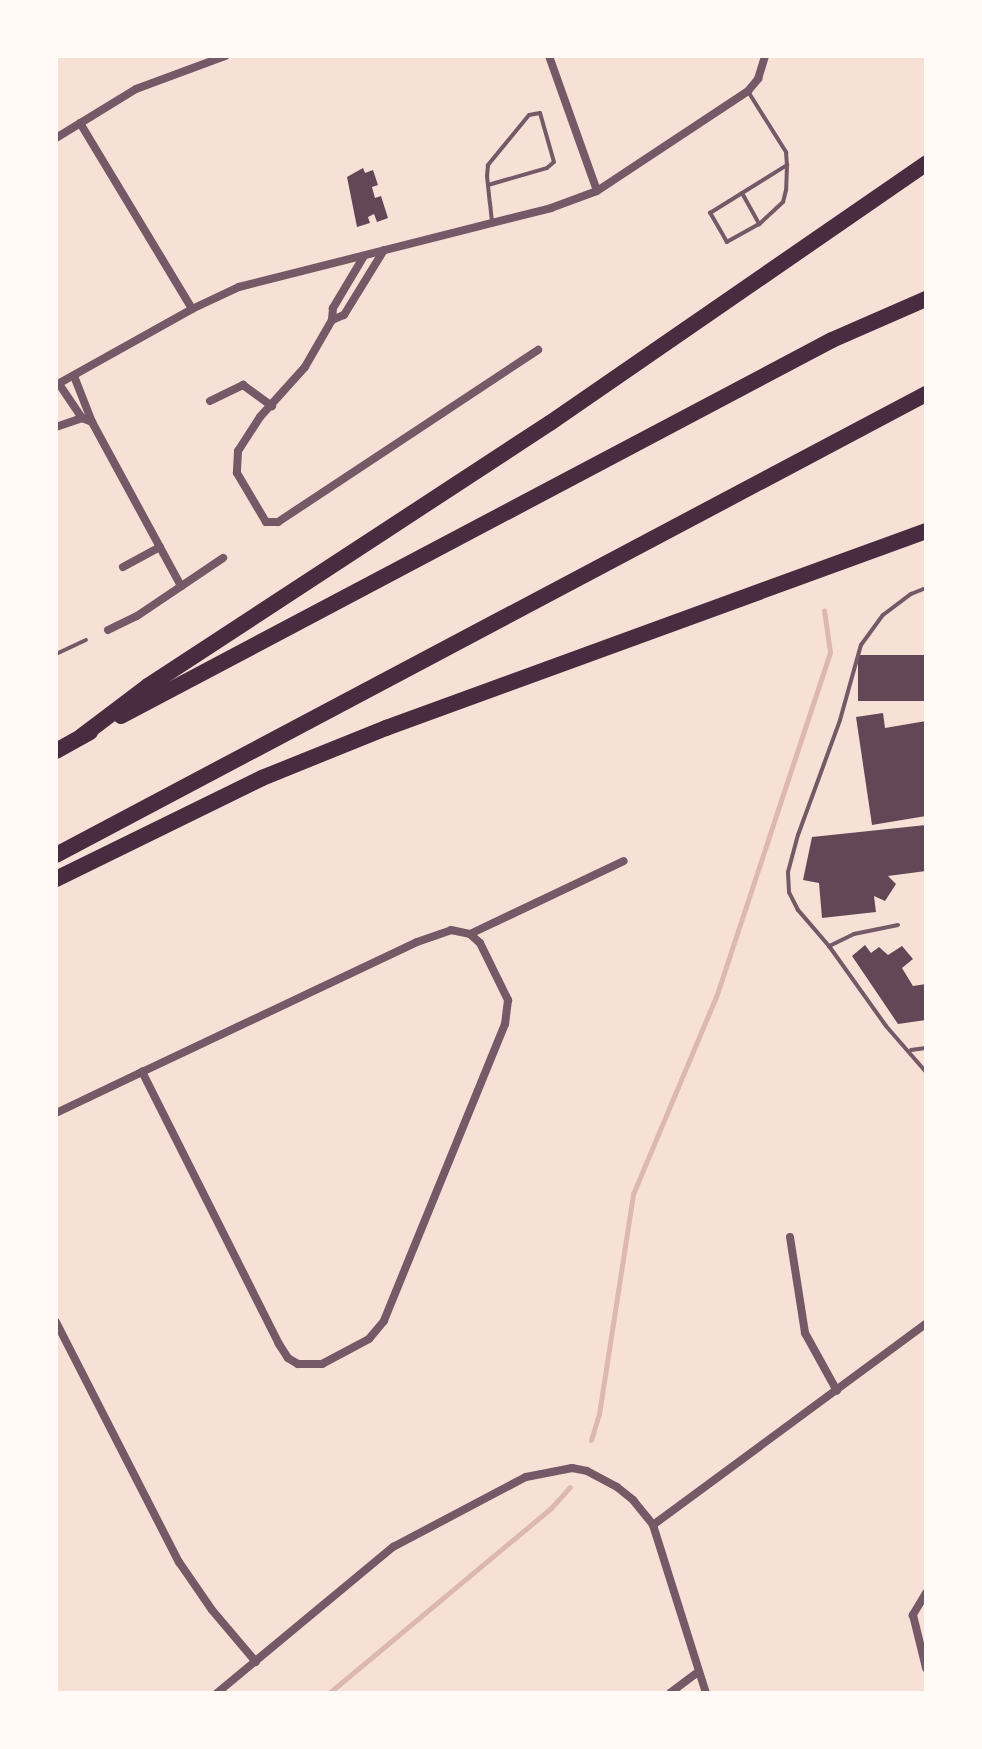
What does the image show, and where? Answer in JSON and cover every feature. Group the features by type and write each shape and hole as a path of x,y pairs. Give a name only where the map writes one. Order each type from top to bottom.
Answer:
{"highway":[{"path":"82,736 148,686 537,432 926,164"},
{"path":"56,751 807,352 926,299"},
{"path":"56,855 926,394"},
{"path":"56,879 262,778 386,728 926,531"}],"street":[{"path":"56,138 136,89 225,56"},
{"path":"549,56 597,191"},
{"path":"92,422 82,418 58,384 192,309 257,282 551,208 597,191 748,91 758,79 765,56"},
{"path":"80,123 192,309"},
{"path":"332,320 344,315 384,250"},
{"path":"364,256 333,308 332,320 298,377 250,430 235,462 248,495 262,518 270,523 278,522 538,350"},
{"path":"74,376 86,397 92,422 181,586"},
{"path":"210,401 243,385 272,406"},
{"path":"56,427 82,418"},
{"path":"123,567 160,547"},
{"path":"108,630 137,616 223,558"},
{"path":"470,934 624,861"},
{"path":"56,1113 142,1072 417,942 451,930 470,934 480,943 505,990 509,1007 505,1024 384,1321 369,1339 331,1360 311,1365 298,1364 288,1358 279,1344 142,1072"},
{"path":"790,1237 805,1333 837,1391"},
{"path":"56,1322 165,1539 204,1600 256,1662"},
{"path":"653,1525 926,1324"},
{"path":"217,1693 401,1542 526,1477 572,1468 587,1471 633,1500 653,1525 706,1693"},
{"path":"926,1593 913,1615 926,1668"},
{"path":"670,1693 699,1671"}],"lane":[{"path":"748,91 786,152 787,165 783,202 759,224 727,242 710,213 787,165"},
{"path":"488,185 547,168 554,162 540,113 529,115 488,165 488,185 492,223"},
{"path":"742,193 759,224"},
{"path":"926,588 911,594 883,615 861,645 840,720 798,835 788,872 789,892 798,910 829,946 886,1026 911,1050 926,1072"},
{"path":"56,654 86,640"},
{"path":"829,946 854,934 898,925"},
{"path":"911,1050 926,1048"}],"building":[{"path":"363,168 365,173 373,170 378,185 372,187 375,198 381,196 388,218 377,222 374,214 368,217 370,223 357,227 347,177"},
{"path":"858,655 926,655 926,701 858,701"},
{"path":"883,713 885,728 926,721 926,816 872,825 856,717"},
{"path":"926,825 926,871 888,876 896,884 885,901 874,896 876,912 822,918 819,883 803,880 812,837"},
{"path":"865,945 871,953 879,947 888,955 902,946 913,959 902,968 913,986 926,984 926,1020 898,1024 852,956"}],"waterway":[{"path":"591,1440 599,1414 633,1194 716,997 830,652 824,610"},
{"path":"329,1693 551,1508 570,1487"}]}
